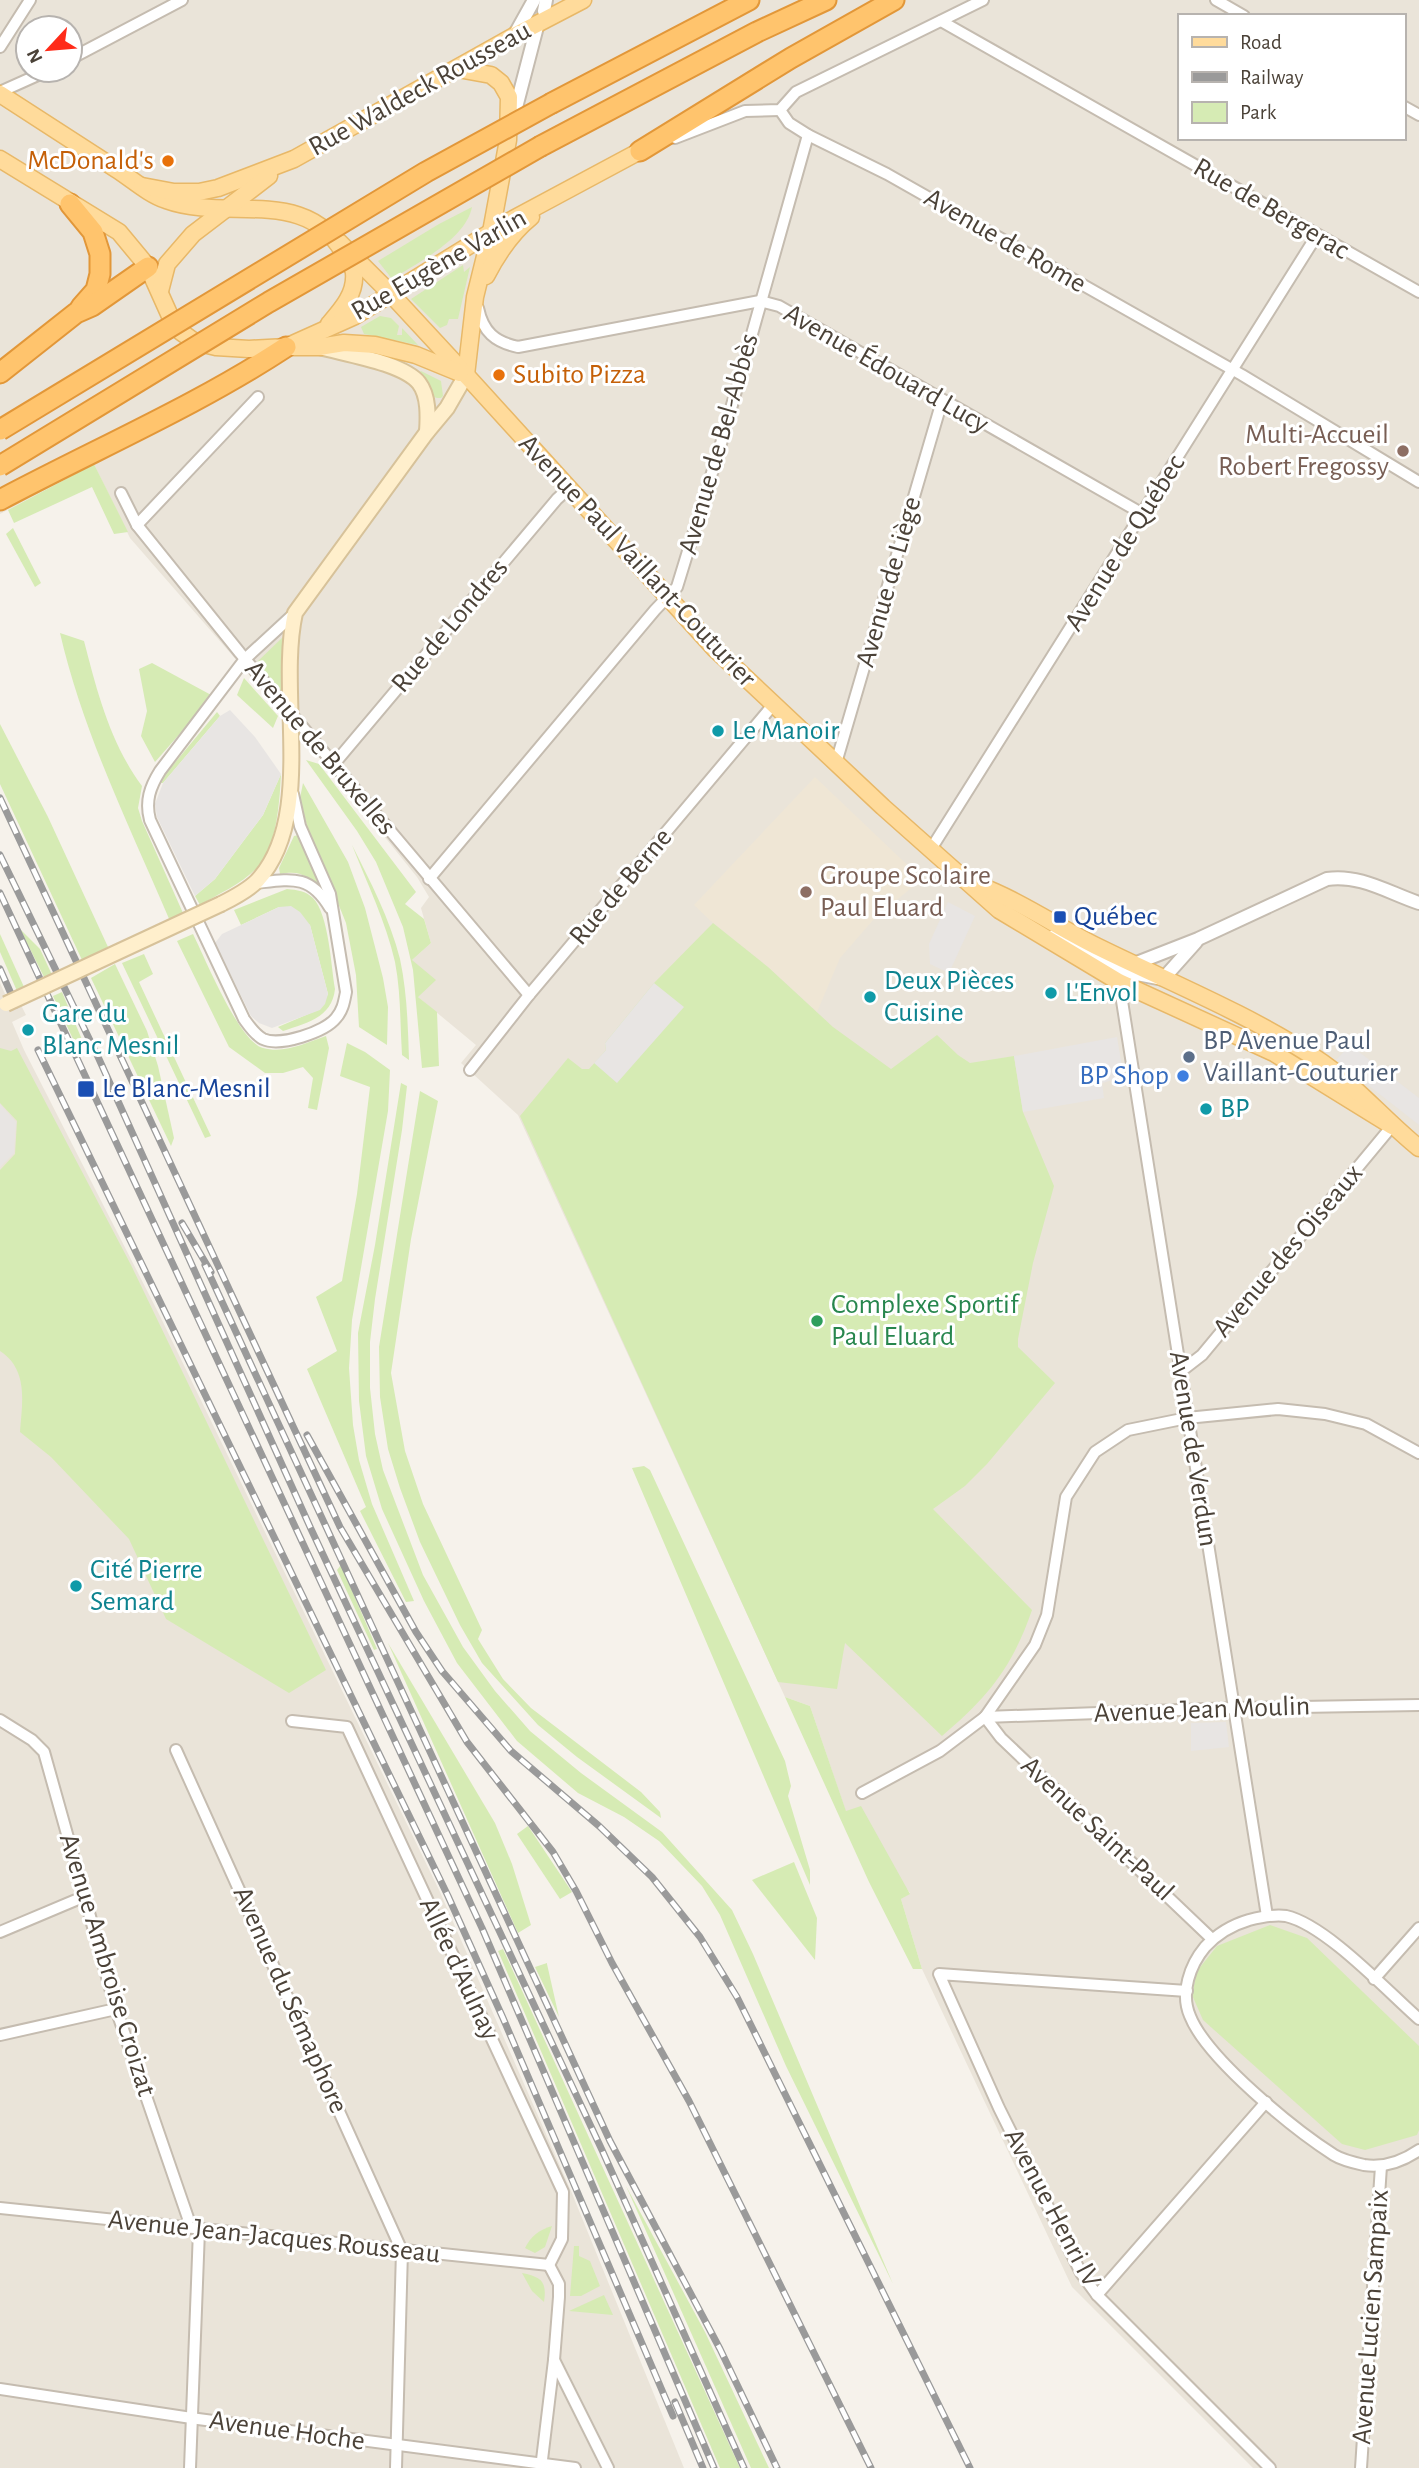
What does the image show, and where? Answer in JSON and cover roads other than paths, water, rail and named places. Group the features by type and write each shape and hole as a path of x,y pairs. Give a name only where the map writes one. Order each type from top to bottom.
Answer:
{"highway":[{"path":"0,430 415,178 749,0"},
{"path":"0,466 269,302 541,146 757,32 827,0"},
{"path":"640,151 791,58 894,0"},
{"path":"0,373 71,317 96,290 100,274 100,254 93,232 71,204"},
{"path":"71,317 158,265"},
{"path":"0,500 138,431 251,370 286,347"}],"main road":[{"name":"Rue Waldeck Rousseau","path":"226,209 251,187 294,159 514,36 542,11 583,0"},
{"path":"3,1005 221,904 256,883 269,865 284,832 289,805 289,665 290,634 295,613 447,408 466,375 475,297 491,232 508,140 509,97 501,83 491,75 458,69"},
{"path":"0,93 164,200 201,207 288,211 308,219 339,242 354,273 347,303 325,329 286,347 249,349 216,347 195,342 181,332 170,316 160,291 158,265 119,232 0,159"},
{"name":"Rue Eugène Varlin","path":"325,329 355,316 491,232 640,151"},
{"name":"Rue Waldeck Rousseau","path":"142,186 174,192 199,192 218,188 294,159"},
{"name":"Rue Eugène Varlin","path":"475,297 500,250 520,226 552,199"},
{"path":"158,265 226,209"},
{"name":"Avenue Paul Vaillant-Couturier","path":"339,242 466,375 715,649 999,910 1031,930 1127,973 1274,1053 1392,1126"},
{"name":"Avenue Paul Vaillant-Couturier","path":"286,347 319,347 344,343 375,345 415,355 466,375"},
{"path":"319,347 402,370 419,384 426,401 427,432"},
{"name":"Avenue Paul Vaillant-Couturier","path":"969,882 1004,895 1072,934 1127,973 1163,979 1258,1025 1316,1058 1419,1148"}],"street":[{"path":"0,47 30,0"},
{"path":"84,52 182,0"},
{"path":"514,36 534,0"},
{"path":"780,110 796,92 983,0"},
{"path":"1216,0 1240,14"},
{"path":"508,140 542,11"},
{"name":"Rue de Bergerac","path":"941,21 1419,292"},
{"path":"0,93 19,84"},
{"name":"Rue Eugène Varlin","path":"640,151 745,111 780,110"},
{"name":"Avenue de Rome","path":"780,110 789,123 808,135 899,181 1233,370 1419,482"},
{"name":"Avenue de Bel-Abbès","path":"429,879 677,587 723,437 808,135"},
{"name":"Avenue de Québec","path":"931,849 1317,235"},
{"name":"Avenue Édouard Lucy","path":"475,297 480,319 492,337 519,347 760,301 779,306 1143,514"},
{"path":"137,525 258,397"},
{"name":"Avenue de Liège","path":"836,763 942,401"},
{"name":"Rue de Londres","path":"334,764 568,489"},
{"name":"Avenue de Bruxelles","path":"121,494 137,525 246,659 529,995"},
{"path":"290,780 300,827 325,880 334,913 346,992 340,1012 328,1025 288,1042 278,1043 262,1039 244,1019 150,821 147,803 151,787 160,771 246,659 295,613"},
{"name":"Rue de Berne","path":"470,1070 529,995 773,705"},
{"path":"1127,973 1327,879 1340,877 1357,880 1419,903"},
{"path":"256,883 298,880 317,889 334,913"},
{"path":"1163,979 1198,939"},
{"name":"Avenue de Verdun","path":"1127,973 1180,1372 1267,1916"},
{"name":"Avenue des Oiseaux","path":"1180,1372 1202,1355 1392,1126"},
{"path":"862,1793 940,1751 985,1717 1035,1645 1047,1615 1066,1497 1095,1452 1128,1430 1187,1418 1278,1409 1325,1414 1366,1424 1419,1453"},
{"name":"Avenue Jean Moulin","path":"985,1717 1419,1705"},
{"name":"Avenue Saint-Paul","path":"985,1717 1000,1738 1212,1939"},
{"name":"Avenue Ambroise Croizat","path":"0,1720 32,1740 44,1752 116,2009 193,2229 190,2468"},
{"name":"Allée d'Aulnay","path":"292,1721 347,1727 563,2192 562,2239 549,2265"},
{"name":"Avenue du Sémaphore","path":"176,1750 402,2251"},
{"path":"0,1932 83,1898"},
{"path":"1419,2019 1315,1928 1285,1916 1267,1916 1236,1924 1212,1939 1196,1958 1188,1976 1189,2015 1206,2041 1238,2078 1336,2156 1363,2165 1381,2166 1407,2158 1419,2150"},
{"path":"1374,1979 1419,1928"},
{"name":"Avenue Henri IV","path":"1187,1991 939,1975 999,2108 1081,2273 1097,2295 1270,2468"},
{"path":"0,2035 116,2009"},
{"path":"1097,2295 1266,2102"},
{"name":"Avenue Lucien Sampaix","path":"1361,2468 1381,2166"},
{"name":"Avenue Jean-Jacques Rousseau","path":"0,2208 549,2265"},
{"path":"396,2468 402,2251"},
{"path":"541,2467 559,2297 559,2284 549,2265"},
{"path":"554,2360 608,2468"},
{"name":"Avenue Hoche","path":"0,2389 541,2467 575,2468"}],"railway":[{"path":"0,798 340,1527 467,1742 553,1852 576,1891 612,1963 689,2101 871,2468"},
{"path":"0,855 99,1059 311,1529 602,2150 744,2468"},
{"path":"0,893 482,1928 714,2468"},
{"path":"0,969 16,1005"},
{"path":"38,1050 448,1896 673,2416"},
{"path":"182,1223 211,1272"},
{"path":"205,1265 610,2141 720,2349 777,2468"},
{"path":"307,1435 416,1632 442,1671 511,1751 599,1826 652,1877 700,1937 737,1997 970,2468"},
{"path":"675,2402 703,2468"}],"place":[{"name":"McDonald's","path":"168,161"},
{"name":"Subito Pizza","path":"499,375"},
{"name":"Multi-Accueil Robert Fregossy","path":"1403,451"},
{"name":"Le Manoir","path":"718,731"},
{"name":"Groupe Scolaire Paul Eluard","path":"806,892"},
{"name":"Québec","path":"1060,917"},
{"name":"L'Envol","path":"1051,993"},
{"name":"Deux Pièces Cuisine","path":"870,997"},
{"name":"Gare du Blanc Mesnil","path":"28,1030"},
{"name":"BP Avenue Paul Vaillant-Couturier","path":"1189,1057"},
{"name":"BP Shop","path":"1183,1076"},
{"name":"Le Blanc-Mesnil","path":"86,1089"},
{"name":"BP","path":"1206,1109"},
{"name":"Complexe Sportif Paul Eluard","path":"817,1321"},
{"name":"Cité Pierre Semard","path":"76,1586"}]}
